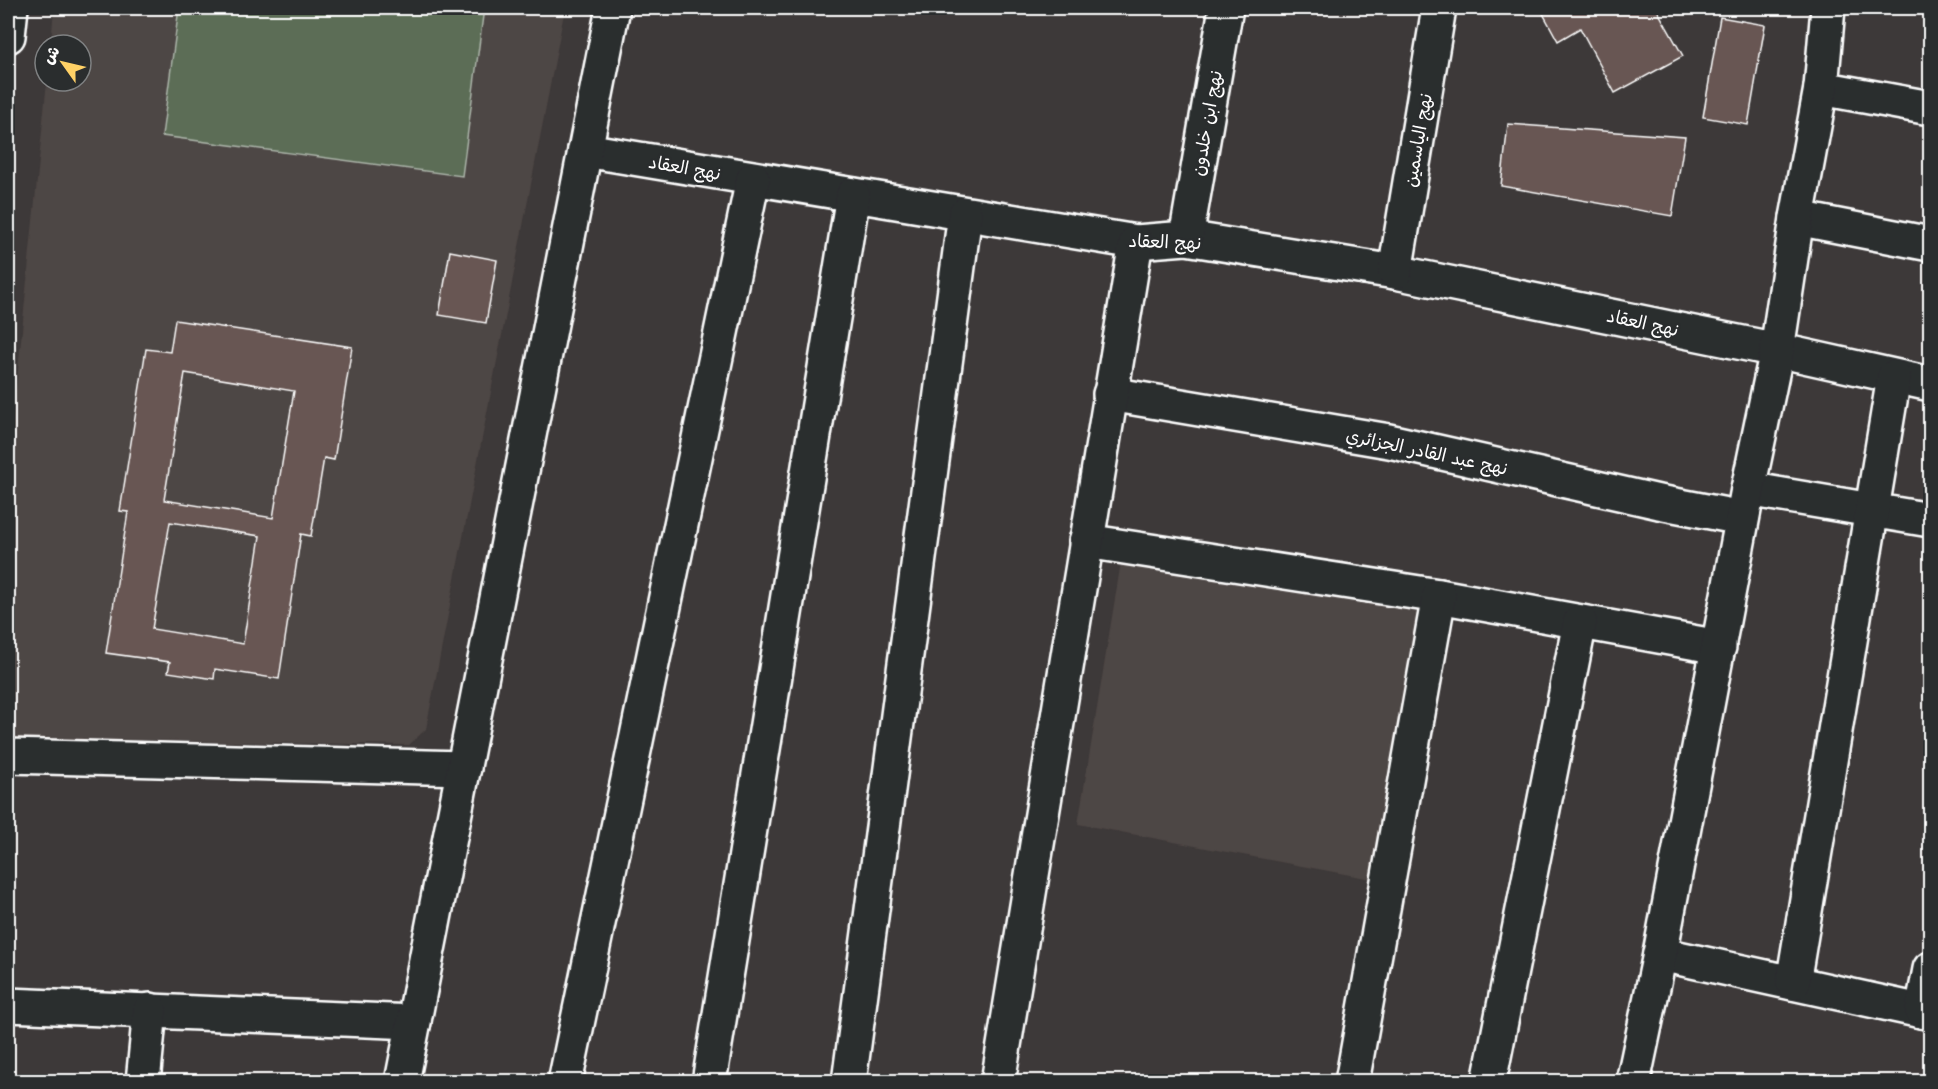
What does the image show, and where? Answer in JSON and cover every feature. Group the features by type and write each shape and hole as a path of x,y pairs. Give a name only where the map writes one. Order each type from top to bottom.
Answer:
{"street":[{"path":"8,36 11,8"},
{"path":"409,1080 414,1022 614,8"},
{"name":"نهج ابن خلدون","path":"1186,238 1226,8"},
{"name":"نهج الياسمين","path":"1395,272 1439,8"},
{"path":"1633,1082 1660,954 1745,503 1777,350 1797,218 1821,88 1828,8"},
{"path":"1821,88 1930,108"},
{"name":"نهج العقاد","path":"585,150 1136,242 1186,238 1395,272 1777,350 1930,384"},
{"path":"565,1082 753,178"},
{"path":"709,1082 853,195"},
{"path":"849,1082 965,214"},
{"path":"1797,218 1930,244"},
{"path":"998,1082 1136,242"},
{"path":"1793,983 1894,377"},
{"name":"نهج عبد القادر الجزائري","path":"1110,394 1389,441 1659,502 1745,503 1871,511 1930,520"},
{"path":"1086,542 1440,596 1719,648"},
{"path":"1352,1082 1440,596"},
{"path":"1489,1082 1580,622"},
{"path":"8,756 464,768"},
{"path":"1660,954 1926,1012 1930,969"},
{"path":"8,1005 414,1022"},
{"path":"143,1082 150,1010"}],"shaded area":[{"path":"54,8 565,8 426,729 409,745 8,738 8,470 46,93 93,93 93,33 52,33"},
{"path":"1121,562 1399,605 1419,614 1377,880 1078,824"}],"green space":[{"path":"179,8 484,8 462,176 162,136"}],"building":[{"path":"1540,8 1656,8 1683,56 1615,93 1580,28 1558,41"},
{"path":"1720,17 1765,25 1748,125 1703,117"},
{"path":"1508,124 1685,137 1672,216 1501,186"},
{"path":"450,251 497,260 486,323 439,315"},
{"path":"175,320 352,347 334,460 324,458 311,536 301,534 279,679 215,669 214,679 168,672 170,662 106,653 128,512 120,511 146,349 170,352","holes":["185,373 294,391 273,518 164,500","170,522 260,536 243,644 152,629"]}]}
